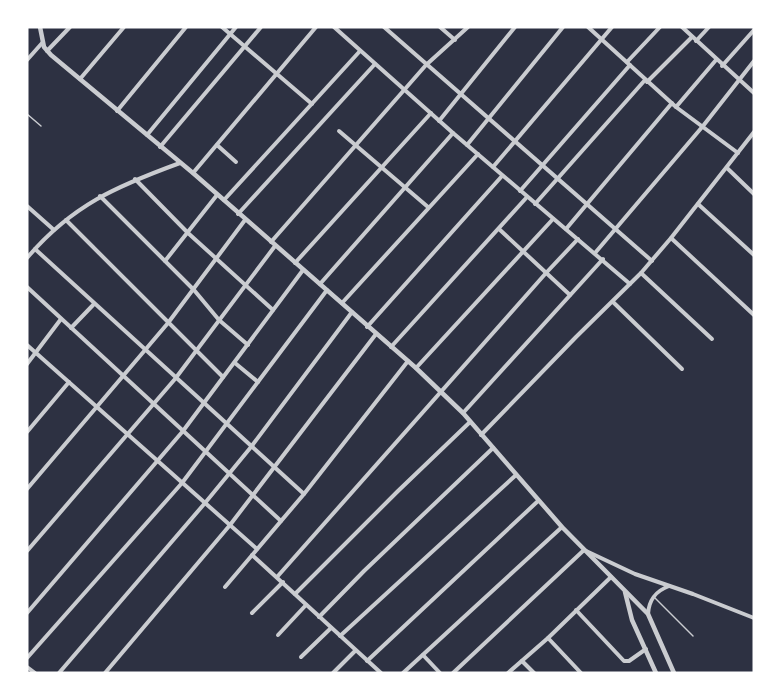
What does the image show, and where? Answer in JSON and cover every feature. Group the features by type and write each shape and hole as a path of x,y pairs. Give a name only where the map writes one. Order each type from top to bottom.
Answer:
{"street":[{"path":"40,27 42,42 47,51 193,173 416,368 464,413 538,501 648,614 674,673"},
{"path":"47,51 70,27"},
{"path":"80,80 124,27"},
{"path":"117,111 186,27"},
{"path":"222,27 312,104"},
{"path":"147,136 236,27"},
{"path":"160,147 261,27"},
{"path":"193,173 316,27"},
{"path":"334,27 466,145 630,284"},
{"path":"384,27 652,261"},
{"path":"440,27 454,40"},
{"path":"27,551 175,379 245,286 273,244 426,65 468,27"},
{"path":"440,121 515,27"},
{"path":"466,145 562,27"},
{"path":"588,27 672,103 738,153"},
{"path":"493,167 612,27"},
{"path":"520,191 660,27"},
{"path":"682,27 754,93"},
{"path":"696,41 709,27"},
{"path":"722,66 754,30"},
{"path":"535,204 646,81 692,37"},
{"path":"27,60 42,42"},
{"path":"223,201 360,51"},
{"path":"676,106 716,60"},
{"path":"595,253 703,126 754,61"},
{"path":"238,214 375,64"},
{"path":"566,229 672,103"},
{"path":"295,263 431,113"},
{"path":"339,131 428,207"},
{"path":"482,435 652,261 752,138 754,132"},
{"path":"320,284 453,133"},
{"path":"217,145 236,162"},
{"path":"342,303 477,154"},
{"path":"27,257 54,230 100,196 135,179 180,163"},
{"path":"727,168 754,194"},
{"path":"368,327 502,176"},
{"path":"135,179 215,259 273,310"},
{"path":"165,261 217,195"},
{"path":"100,196 194,290 219,320 248,345"},
{"path":"391,347 527,197"},
{"path":"698,204 754,255"},
{"path":"27,207 54,230"},
{"path":"416,368 553,219"},
{"path":"66,220 223,377"},
{"path":"27,489 168,323 245,220"},
{"path":"499,229 570,295"},
{"path":"671,238 754,315"},
{"path":"277,578 578,239"},
{"path":"35,249 175,379 304,494"},
{"path":"464,413 603,259"},
{"path":"27,613 183,431 303,270"},
{"path":"641,273 712,339"},
{"path":"27,287 281,521"},
{"path":"27,658 182,483 327,290"},
{"path":"613,302 682,369"},
{"path":"71,328 94,304"},
{"path":"58,673 206,503 352,312"},
{"path":"27,364 62,319"},
{"path":"105,673 230,525 376,334"},
{"path":"27,345 257,549"},
{"path":"225,586 304,494 408,361"},
{"path":"235,363 258,382"},
{"path":"27,432 69,382"},
{"path":"295,594 470,422"},
{"path":"319,617 372,563 493,448"},
{"path":"340,636 516,475"},
{"path":"367,661 538,501"},
{"path":"403,673 562,527"},
{"path":"584,550 626,571 670,585 754,618"},
{"path":"453,673 584,550"},
{"path":"252,555 381,673"},
{"path":"508,673 611,577"},
{"path":"252,613 283,582"},
{"path":"648,614 653,597 670,585"},
{"path":"625,592 632,620 656,673"},
{"path":"278,635 306,605"},
{"path":"576,610 624,661 629,661 646,649"},
{"path":"301,657 331,628"},
{"path":"548,638 581,673"},
{"path":"333,673 355,651"},
{"path":"423,655 440,673"},
{"path":"522,661 534,673"},
{"path":"27,667 35,673"}],"lane":[{"path":"27,114 41,126"},
{"path":"653,597 693,636"}]}
